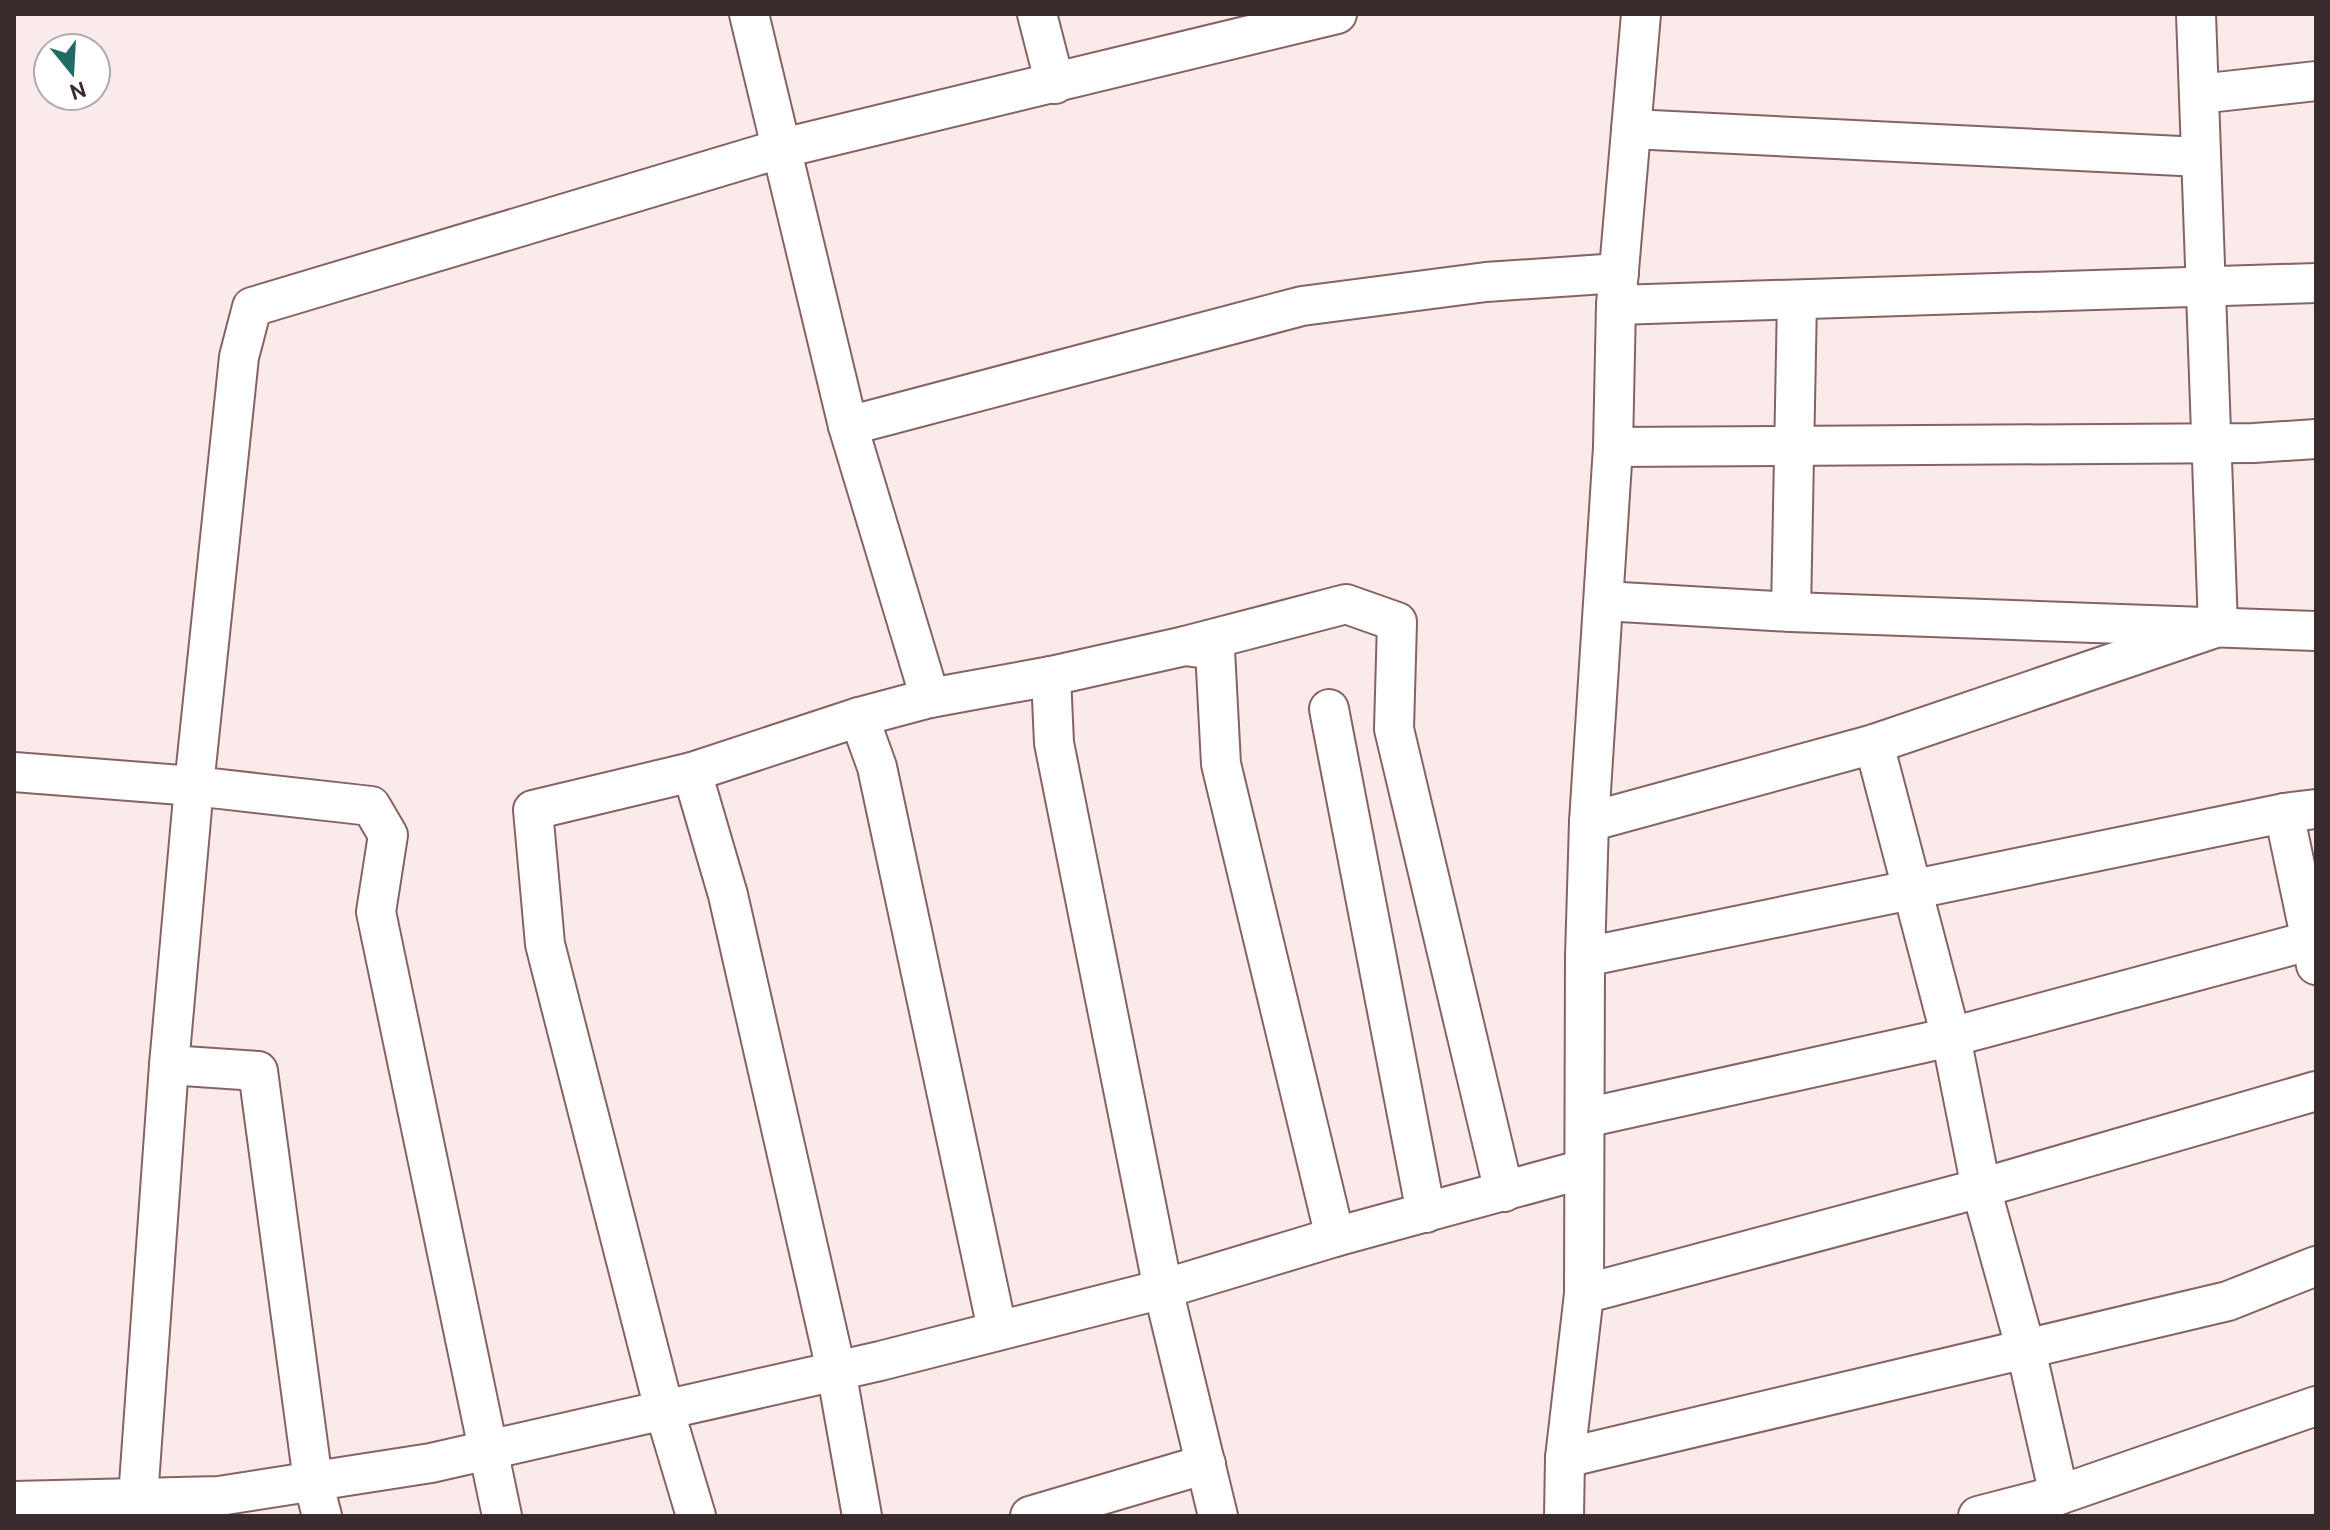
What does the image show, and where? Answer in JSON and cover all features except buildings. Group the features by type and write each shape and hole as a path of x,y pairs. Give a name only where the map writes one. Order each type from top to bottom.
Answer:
{"street":[{"path":"749,14 848,426 930,698"},
{"path":"1037,14 1055,84"},
{"path":"138,1498 169,1065 194,786 239,357 252,307 783,148 1337,14"},
{"path":"1564,1516 1565,1458 1584,1294 1585,957 1589,822 1613,447 1618,289 1641,14"},
{"path":"2196,14 2218,627"},
{"path":"2199,94 2316,81"},
{"path":"1631,129 2201,157"},
{"path":"848,426 1302,306 1486,282 1797,300 2316,283"},
{"path":"1791,612 1797,300"},
{"path":"1613,447 2212,443 2316,439"},
{"path":"1604,601 1791,612 2316,631"},
{"path":"696,1516 664,1409 545,944 533,810 692,772 859,717 930,698 1051,676 1185,646 1346,604 1397,622 1394,729 1504,1192"},
{"path":"1589,822 1874,744 2218,627"},
{"path":"1185,646 1215,650 1221,764 1335,1237"},
{"path":"1051,676 1054,743 1163,1289 1218,1516"},
{"path":"1329,709 1426,1213"},
{"path":"859,717 877,767 997,1329"},
{"path":"1874,744 1951,1037 1981,1188 2026,1350 2059,1495"},
{"path":"14,772 194,786 371,806 388,835 376,912 502,1516"},
{"path":"692,772 728,895 836,1370 862,1516"},
{"path":"1585,957 2300,811 2314,948 1951,1037 1585,1118"},
{"path":"169,1065 258,1071 318,1498"},
{"path":"1584,1294 1981,1188 2316,1091"},
{"path":"14,1501 219,1496 318,1498 431,1463 836,1370 1163,1289 1335,1237 1584,1169"},
{"path":"1565,1458 2228,1301 2316,1266"},
{"path":"1978,1516 2059,1495 2316,1406"},
{"path":"1036,1515 1206,1464"}]}
